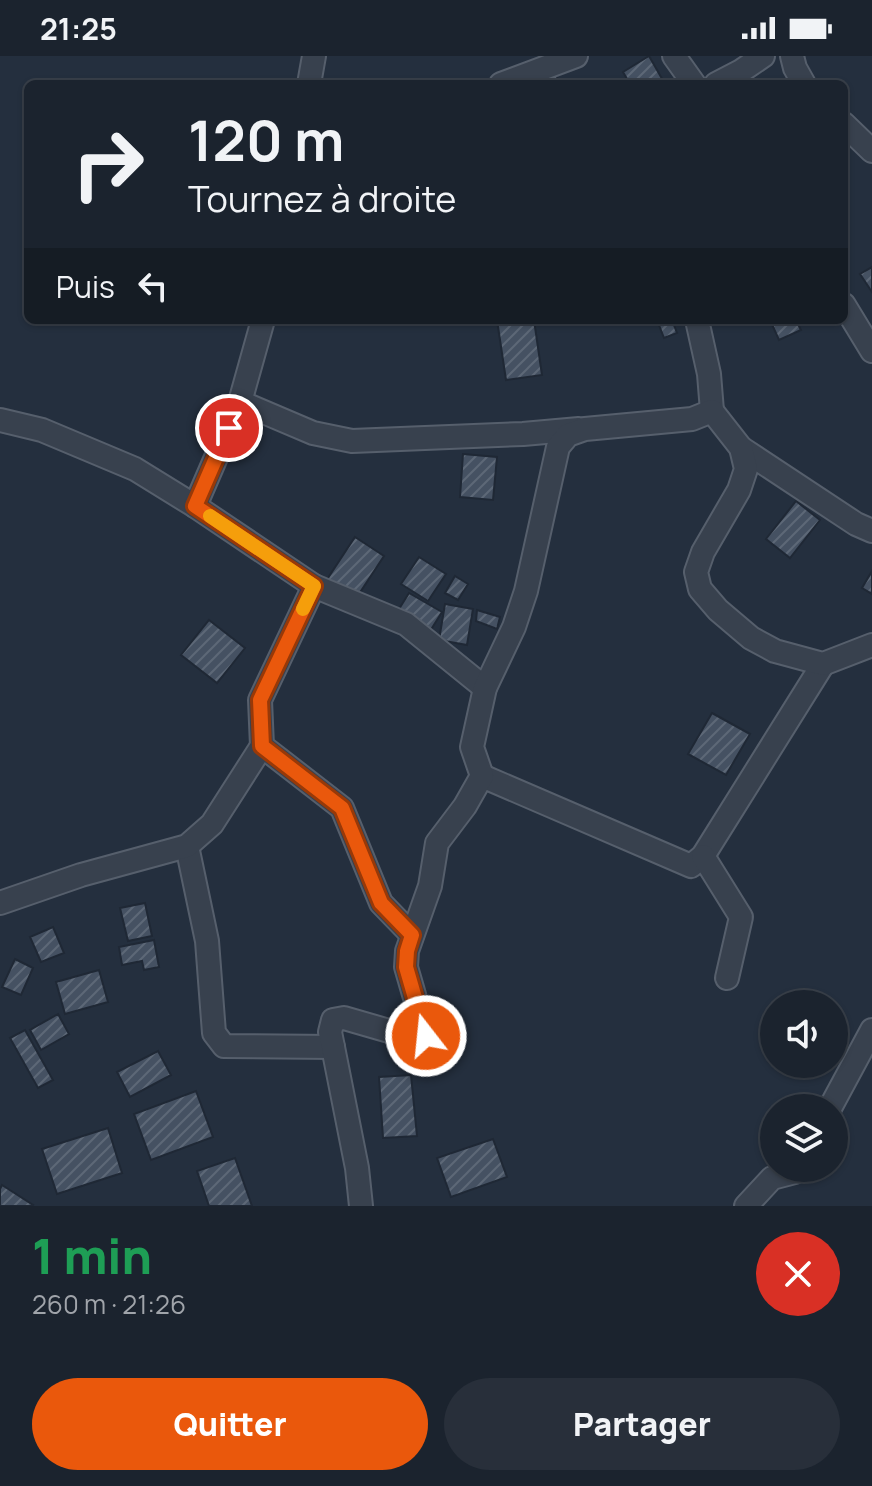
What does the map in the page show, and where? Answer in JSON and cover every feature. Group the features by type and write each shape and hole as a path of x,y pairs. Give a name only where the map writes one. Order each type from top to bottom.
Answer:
{"street":[{"path":"310,80 314,56"},
{"path":"512,80 576,56"},
{"path":"674,56 691,80"},
{"path":"724,80 763,56"},
{"path":"792,56 802,80"},
{"path":"848,128 872,151"},
{"path":"848,312 872,351"},
{"path":"195,506 240,402 262,324"},
{"path":"698,324 709,374 712,411 741,448 856,524 872,531"},
{"path":"240,402 313,433 352,441 585,429 692,419 712,411"},
{"path":"0,420 42,430 135,469 314,586 406,624 485,688"},
{"path":"585,429 568,435 558,447 526,591 514,627 485,688 472,747 482,776 691,866 703,856 823,664"},
{"path":"741,448 746,469 739,490 703,552 696,572 700,589 718,610 751,638 775,651 823,664 872,645"},
{"path":"0,903 81,875 187,846 212,824 262,746 260,700 314,586"},
{"path":"262,746 342,808 381,903 412,935"},
{"path":"361,1206 357,1168 330,1032 333,1020 344,1018 420,1040 426,1036 406,967 407,951 430,886 437,843 465,806 482,776"},
{"path":"187,846 207,941 214,1033 224,1046 333,1047"},
{"path":"703,856 741,917 727,978"},
{"path":"838,1094 872,1030"},
{"path":"746,1206 768,1182"}],"building":[{"path":"649,56 663,80 628,80 623,72"},
{"path":"553,67 558,80 535,80"},
{"path":"872,267 872,292 860,274"},
{"path":"498,324 535,324 542,375 506,380"},
{"path":"659,324 674,324 677,333 664,338"},
{"path":"772,324 798,324 801,330 779,340"},
{"path":"463,454 497,457 493,500 460,497"},
{"path":"796,501 820,520 790,558 766,539"},
{"path":"355,537 384,556 353,603 324,584"},
{"path":"419,557 446,574 428,601 401,584"},
{"path":"872,571 872,594 862,588"},
{"path":"455,576 468,584 458,600 445,593"},
{"path":"409,593 442,612 427,636 394,617"},
{"path":"445,604 473,609 467,645 439,640"},
{"path":"477,610 500,617 497,629 476,621"},
{"path":"209,620 245,648 217,683 181,655"},
{"path":"712,713 750,734 726,775 688,754"},
{"path":"145,903 152,936 128,941 120,908"},
{"path":"53,927 64,953 41,962 30,937"},
{"path":"154,940 159,967 144,970 142,961 122,965 119,947"},
{"path":"15,959 33,968 21,995 2,987"},
{"path":"99,970 108,1002 65,1014 56,982"},
{"path":"58,1014 69,1034 41,1050 30,1030"},
{"path":"25,1030 53,1080 38,1088 10,1038"},
{"path":"158,1051 171,1075 130,1097 117,1072"},
{"path":"411,1075 417,1136 383,1138 379,1077"},
{"path":"196,1091 213,1137 151,1160 134,1114"},
{"path":"108,1128 122,1173 57,1194 42,1149"},
{"path":"493,1139 507,1177 451,1197 437,1158"},
{"path":"235,1158 252,1206 209,1206 197,1171"},
{"path":"2,1185 33,1205 0,1206"}],"slow traffic":[{"path":"210,516 314,586 303,609"}],"route":[{"path":"229,428 195,506 314,586 260,700 262,746 342,808 381,903 412,935 406,967 426,1036"}]}
